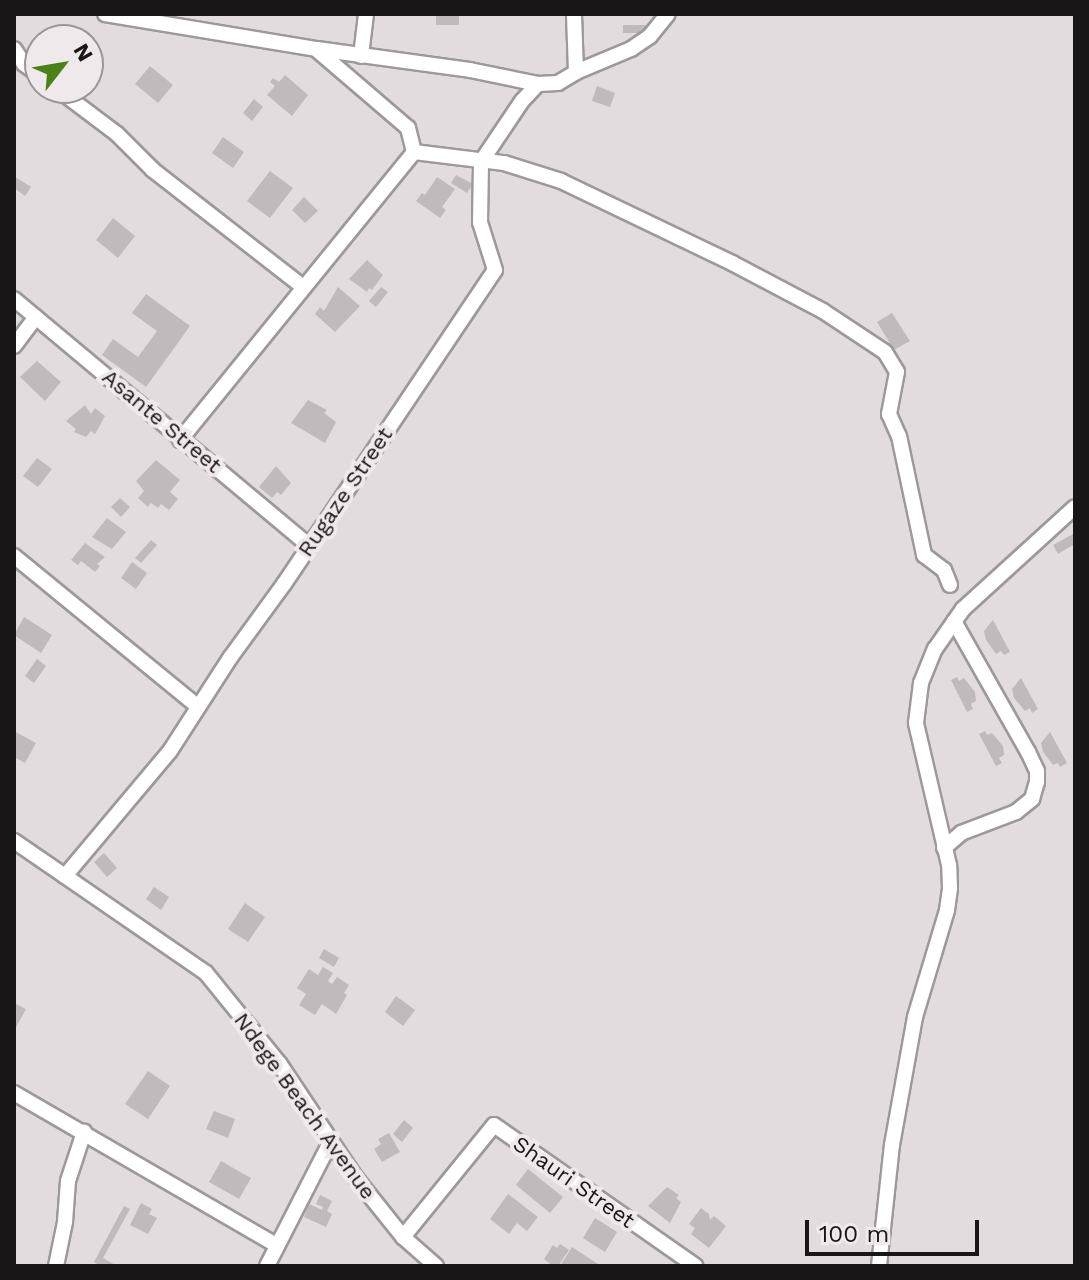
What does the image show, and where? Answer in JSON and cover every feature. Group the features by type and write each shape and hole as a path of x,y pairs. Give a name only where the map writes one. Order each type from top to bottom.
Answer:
{"street":[{"path":"105,14 174,20 317,49 470,70 538,84 558,83 631,49 650,36 668,14"},
{"path":"361,56 366,14"},
{"path":"574,14 576,72"},
{"path":"317,49 408,128 414,152"},
{"path":"481,162 522,101 538,84"},
{"path":"77,104 117,134 153,170 302,286"},
{"path":"414,152 528,168 732,263 823,311 885,352 897,372 889,414 899,436 924,555 944,570 950,585"},
{"path":"180,440 247,361 302,286 414,152"},
{"name":"Rugaze Street","path":"65,876 139,792 170,751 197,706 495,270 480,222 481,162"},
{"name":"Asante Street","path":"14,299 308,545"},
{"path":"14,346 36,317"},
{"path":"879,1266 892,1145 915,1017 947,910 949,865 916,723 921,683 935,649 963,609 1075,507"},
{"path":"14,556 197,706"},
{"path":"944,848 961,833 1016,812 1032,799 1037,782 1037,771 1028,752 954,621"},
{"name":"Ndege Beach Avenue","path":"14,841 206,973 279,1063 330,1143 403,1237 436,1266"},
{"path":"14,1093 276,1245"},
{"name":"Shauri Street","path":"403,1237 494,1125 695,1266"},
{"path":"56,1266 65,1222 68,1181 84,1132"},
{"path":"267,1266 330,1143"}],"building":[{"path":"436,14 459,14 459,25 436,25"},
{"path":"623,25 646,25 646,33 623,33"},
{"path":"150,66 173,85 158,103 135,84"},
{"path":"285,75 308,95 292,116 267,95 275,86 270,82 273,78 279,82"},
{"path":"597,86 615,93 610,107 592,101"},
{"path":"254,99 263,107 252,121 243,113"},
{"path":"223,137 244,152 233,168 212,153"},
{"path":"270,171 293,188 270,218 247,201"},
{"path":"456,175 473,184 467,193 451,183"},
{"path":"14,176 31,187 25,196 14,188"},
{"path":"437,177 455,189 442,207 446,210 440,218 416,201 422,193 425,195"},
{"path":"304,197 318,211 305,223 292,210"},
{"path":"113,218 135,236 118,258 96,240"},
{"path":"367,260 383,275 367,292 349,279"},
{"path":"338,287 360,306 335,332 315,314 320,307 324,311"},
{"path":"381,287 388,292 376,307 369,301"},
{"path":"146,294 190,326 146,387 102,355 113,339 138,357 157,331 132,313"},
{"path":"892,313 910,341 894,350 877,322"},
{"path":"37,361 61,382 45,401 20,377"},
{"path":"308,400 327,410 324,413 336,422 325,443 291,423"},
{"path":"85,405 91,414 95,408 105,416 95,434 91,431 86,437 74,432 76,429 66,421"},
{"path":"37,458 52,469 38,487 23,476"},
{"path":"156,460 180,480 170,492 178,499 169,510 161,504 158,508 151,503 148,507 138,498 144,491 136,481"},
{"path":"276,466 291,483 281,495 277,492 272,498 259,487"},
{"path":"120,498 130,507 121,517 111,507"},
{"path":"107,518 126,532 112,549 92,537"},
{"path":"1075,533 1075,544 1058,554 1053,545"},
{"path":"151,540 157,545 141,563 135,558"},
{"path":"85,543 105,557 97,564 100,566 95,572 81,561 78,565 71,560"},
{"path":"132,562 147,573 136,589 121,578"},
{"path":"24,617 52,635 41,653 14,635"},
{"path":"993,620 1010,652 1004,655 1001,651 996,654 986,640 984,631"},
{"path":"37,659 46,666 34,683 25,676"},
{"path":"957,677 959,681 964,678 975,692 976,701 971,704 973,709 967,712 951,680"},
{"path":"1021,678 1038,709 1032,713 1030,708 1025,711 1014,698 1012,689"},
{"path":"14,731 36,743 25,763 14,757"},
{"path":"985,731 987,735 992,733 1003,746 1004,755 999,758 1002,763 996,766 979,734"},
{"path":"1050,732 1067,763 1060,767 1058,763 1053,765 1043,752 1041,743"},
{"path":"104,853 117,868 107,877 94,862"},
{"path":"154,887 169,897 161,910 146,899"},
{"path":"245,903 265,917 248,942 228,929"},
{"path":"324,949 339,958 334,967 319,958"},
{"path":"323,967 333,973 328,981 332,984 337,977 349,985 336,1014 322,1004 315,1015 299,1005 306,994 297,988 309,969 318,975"},
{"path":"396,996 415,1010 403,1026 385,1012"},
{"path":"14,1003 26,1009 14,1031"},
{"path":"148,1071 170,1086 148,1119 125,1104"},
{"path":"214,1111 235,1119 228,1138 206,1129"},
{"path":"404,1120 413,1128 402,1142 393,1134"},
{"path":"389,1133 400,1152 382,1162 374,1149 381,1144 378,1139"},
{"path":"221,1161 251,1178 239,1199 209,1182"},
{"path":"528,1169 563,1197 550,1213 516,1185"},
{"path":"667,1187 679,1195 676,1198 681,1202 670,1223 648,1206"},
{"path":"508,1194 538,1217 527,1231 517,1223 509,1234 490,1219"},
{"path":"320,1195 332,1201 327,1211 332,1214 326,1227 304,1217 309,1204 322,1210 323,1207 316,1204"},
{"path":"141,1203 152,1209 149,1214 157,1218 148,1234 130,1225"},
{"path":"124,1206 130,1209 103,1258 117,1266 100,1266 94,1262"},
{"path":"701,1208 709,1214 710,1220 714,1216 726,1226 709,1248 691,1234 695,1228 689,1224"},
{"path":"595,1218 617,1232 605,1252 583,1238"},
{"path":"560,1244 569,1250 558,1266 553,1266 544,1259 553,1245 557,1248"},
{"path":"572,1247 601,1266 560,1266"}]}
